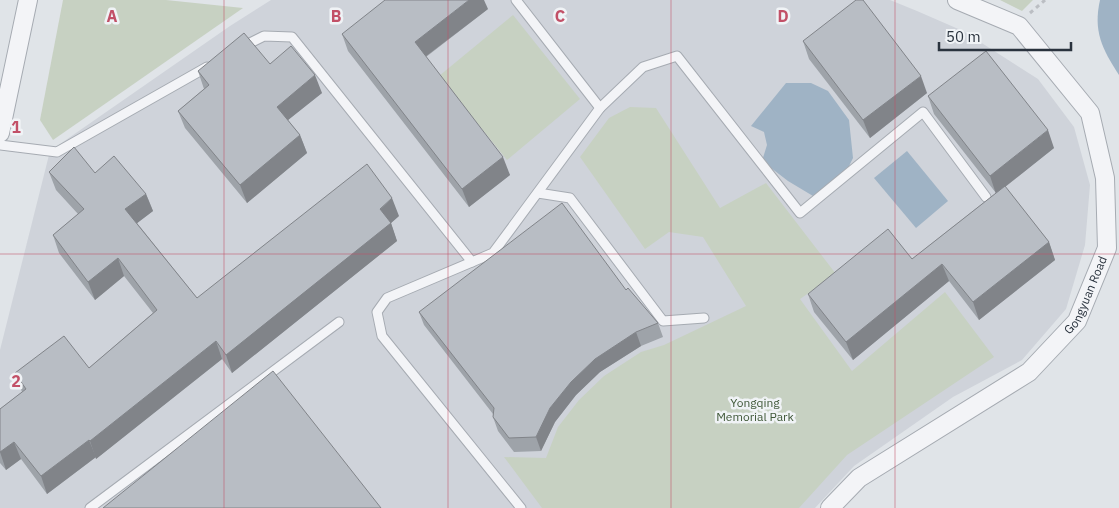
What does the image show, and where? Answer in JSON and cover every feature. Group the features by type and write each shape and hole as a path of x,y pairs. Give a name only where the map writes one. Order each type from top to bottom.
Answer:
{"street":[{"path":"0,133 28,0"},
{"name":"Gongyuan Road","path":"830,508 858,478 1029,372 1077,322 1107,248 1105,178 1090,114 1019,26 957,0"}],"lane":[{"path":"516,0 600,108"},
{"path":"238,50 264,36 292,37 472,262"},
{"path":"521,508 382,336 377,312 387,298 493,253 600,108 643,67 677,56 800,213 923,112 986,197"},
{"path":"0,145 57,152 212,65"},
{"path":"538,193 570,198 663,321 704,318"},
{"path":"90,508 339,322"}],"shaded area":[{"path":"271,0 890,0 963,31 1038,79 1074,127 1090,185 1085,245 1066,309 1022,360 953,397 854,466 815,508 0,508 0,350 50,151 230,26"}],"green space":[{"path":"63,0 166,0 243,8 53,140 40,120"},
{"path":"1000,0 1033,0 1022,11"},
{"path":"513,15 580,99 507,160 439,76"},
{"name":"Yongqing Memorial Park","path":"630,107 656,108 720,208 766,183 836,274 800,299 852,371 945,292 994,357 847,455 799,508 542,508 504,457 546,458 558,427 579,400 604,376 641,352 664,345 746,306 703,237 669,232 645,249 580,157 609,118"}],"water":[{"path":"1100,0 1119,0 1119,75 1100,39 1098,11"},
{"path":"786,83 811,83 828,91 849,120 853,158 846,172 831,188 813,196 788,181 762,161 767,145 764,132 751,126"},
{"path":"907,151 948,201 916,228 874,178"}],"building":[{"path":"385,0 469,0 415,42 503,157 462,189 342,34"},
{"path":"856,0 863,0 921,76 863,120 803,41"},
{"path":"244,33 270,64 291,46 315,75 277,107 300,135 240,185 178,111 209,85 198,71"},
{"path":"986,51 1048,130 990,176 928,96"},
{"path":"74,147 95,173 114,156 146,194 125,209 197,298 367,164 392,198 380,209 391,223 226,355 216,341 90,441 41,476 14,442 0,452 0,409 26,389 15,373 64,336 89,368 157,310 118,258 88,282 53,235 84,209 49,172"},
{"path":"1005,186 1049,242 973,302 942,264 846,342 808,294 888,229 912,259"},
{"path":"562,203 626,290 628,288 658,323 636,332 595,359 571,382 550,408 536,437 509,438 493,417 494,408 419,312"},
{"path":"273,371 381,508 103,508"}]}
